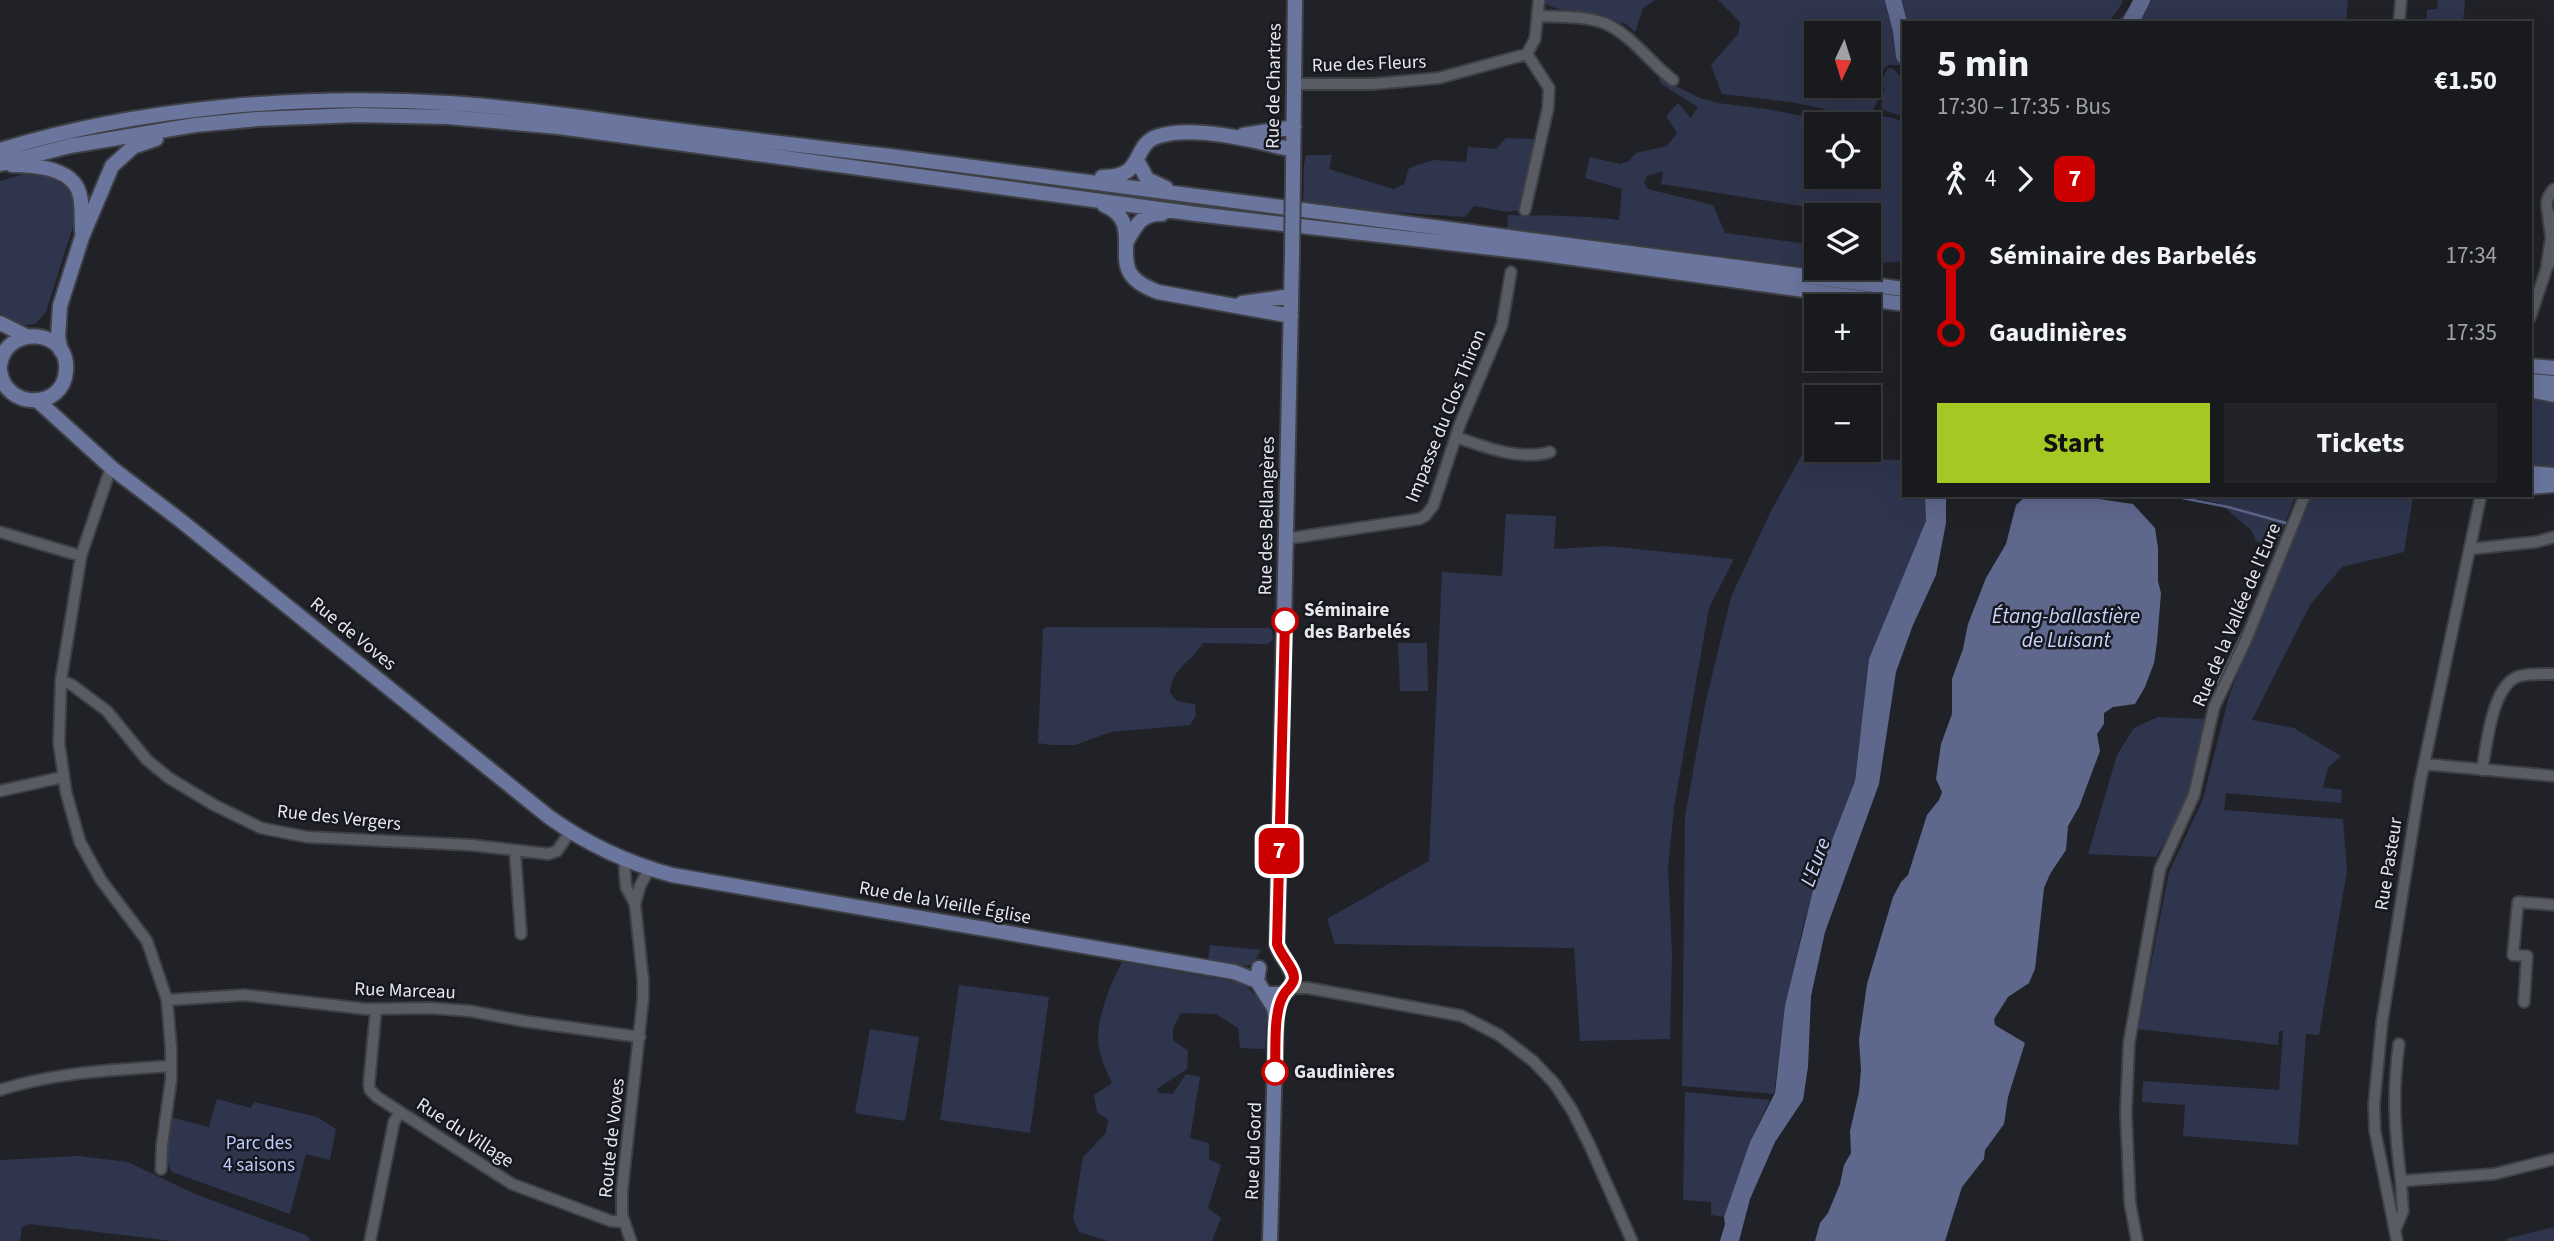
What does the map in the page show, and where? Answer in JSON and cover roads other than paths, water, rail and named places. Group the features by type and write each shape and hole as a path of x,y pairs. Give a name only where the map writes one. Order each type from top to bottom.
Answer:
{"main road":[{"name":"Rue de Chartres","path":"1292,256 1295,0"},
{"path":"0,140 48,135 165,115 256,105 359,100 433,103 561,114 1176,193 1452,236"},
{"path":"0,164 70,146 195,125 257,119 356,115 448,117 573,129 1196,214 1452,236 1544,247 1858,291 1902,303"},
{"path":"38,401 58,391 66,371 58,337 60,306 82,237 113,166 133,147 195,125"},
{"path":"1030,174 1118,177 1128,172 1146,143 1158,136 1235,136 1294,127"},
{"path":"0,149 48,135"},
{"path":"1235,136 1293,150"},
{"path":"1137,160 1147,179 1176,193"},
{"path":"0,164 26,165 58,172 75,183 81,204 82,237"},
{"path":"1094,200 1116,209 1127,240 1131,275 1147,287 1158,292 1291,316"},
{"path":"1127,240 1138,221 1146,216 1196,214"},
{"name":"Rue des Bellangères","path":"1277,944 1292,256"},
{"path":"1858,291 1902,289"},
{"path":"1233,304 1291,296"},
{"path":"1,360 8,346 50,321 60,306"},
{"path":"0,323 54,342 61,351"},
{"path":"0,337 1,360"},
{"path":"2532,366 2554,368"},
{"name":"Rue de Voves","path":"1,379 18,398 38,401 113,469 570,832 624,860 649,869"},
{"path":"2532,381 2554,383"},
{"path":"2532,390 2554,395"},
{"path":"58,391 66,425"},
{"path":"2532,473 2554,475"},
{"path":"2532,487 2554,485"},
{"name":"Rue de la Vieille Église","path":"649,869 755,890 1234,972 1261,970"},
{"path":"1276,1020 1289,985 1277,944"},
{"path":"1276,1020 1266,994 1261,970 1277,944"},
{"path":"1261,970 1284,961"},
{"path":"1266,994 1289,985"},
{"name":"Rue du Gord","path":"1270,1241 1276,1020"}],"street":[{"path":"1525,209 1548,108 1549,88 1527,54 1535,39 1539,0"},
{"path":"2399,21 2401,0"},
{"path":"1538,16 1604,23 1621,33 1673,80"},
{"name":"Rue des Fleurs","path":"1294,84 1373,84 1439,78 1527,54"},
{"path":"2532,312 2547,267 2551,218 2547,197 2554,189"},
{"path":"2547,267 2554,256"},
{"name":"Impasse du Clos Thiron","path":"1285,539 1425,516 1433,506 1456,438 1502,325 1511,272"},
{"path":"1456,438 1520,454 1539,455 1550,452"},
{"path":"113,469 109,473 81,556 61,680 59,743 63,777 74,823 86,856 147,942 167,1000 171,1080 161,1169"},
{"name":"Rue de la Vallée de l'Eure","path":"2137,1241 2130,1203 2126,1113 2129,1043 2160,869 2194,795 2214,707 2245,642 2304,497"},
{"name":"Rue Pasteur","path":"2396,1235 2380,1166 2374,1105 2384,1008 2410,838 2481,497"},
{"path":"0,532 81,556"},
{"path":"2470,549 2536,542 2554,537"},
{"path":"2482,770 2497,701 2503,688 2518,676 2554,674"},
{"name":"Rue des Vergers","path":"61,680 107,711 148,760 169,778 214,805 261,828 307,836 471,845 548,854 556,851 570,832"},
{"path":"2424,764 2554,776"},
{"path":"0,791 63,777"},
{"path":"515,850 521,934"},
{"path":"624,860 626,887 635,904"},
{"path":"640,1037 643,980 635,904 649,869"},
{"path":"2524,1002 2527,956 2513,955 2518,902 2554,905"},
{"path":"1289,985 1462,1016 1499,1035 1533,1060 1554,1083 1572,1110 1632,1241"},
{"name":"Rue Marceau","path":"167,1000 244,995 376,1009 430,1008 470,1011 640,1037"},
{"name":"Rue du Village","path":"376,1009 369,1075 370,1090 512,1184 611,1220 624,1222"},
{"name":"Route de Voves","path":"631,1241 624,1222 622,1191 640,1037"},
{"path":"2396,1235 2403,1211 2393,1104 2399,1044"},
{"path":"0,1090 30,1080 87,1071 171,1066"},
{"path":"356,1241 368,1241 394,1122 400,1112"},
{"path":"2401,1181 2494,1174 2554,1159"}],"water":[{"path":"1925,497 1946,497 1946,523 1936,575 1913,625 1896,672 1879,784 1825,932 1811,996 1808,1067 1803,1100 1775,1142 1750,1199 1739,1241 1720,1241 1725,1224 1724,1217 1750,1142 1775,1093 1785,1005 1814,886 1855,781 1869,659 1926,521"},
{"name":"Étang-ballastière de Luisant","path":"2025,497 2086,497 2133,504 2155,528 2161,593 2154,663 2135,704 2113,707 2104,713 2104,724 2097,734 2100,751 2079,807 2068,826 2066,850 2044,888 2035,969 2029,983 2008,997 1994,1019 1995,1025 2025,1043 2008,1097 2004,1124 1985,1150 1984,1159 1962,1187 1945,1241 1815,1241 1820,1223 1828,1213 1840,1184 1844,1165 1851,1153 1850,1131 1859,1092 1859,1040 1867,984 1893,897 1908,875 1927,815 1942,792 1936,779 1941,744 1952,714 1952,679 1963,649 1968,624 1986,578 2006,544 2016,505"}],"waterway":[{"name":"L'Eure","path":"1893,0 1902,39"},
{"path":"2131,21 2142,0"},
{"path":"2177,497 2228,507 2286,523 2287,526"},
{"path":"2218,683 2247,623"}],"place":[{"name":"Séminaire des Barbelés","path":"1285,621"},
{"name":"Gaudinières","path":"1275,1072"}],"park label":[{"name":"Parc des 4 saisons","path":"259,1154"}]}
